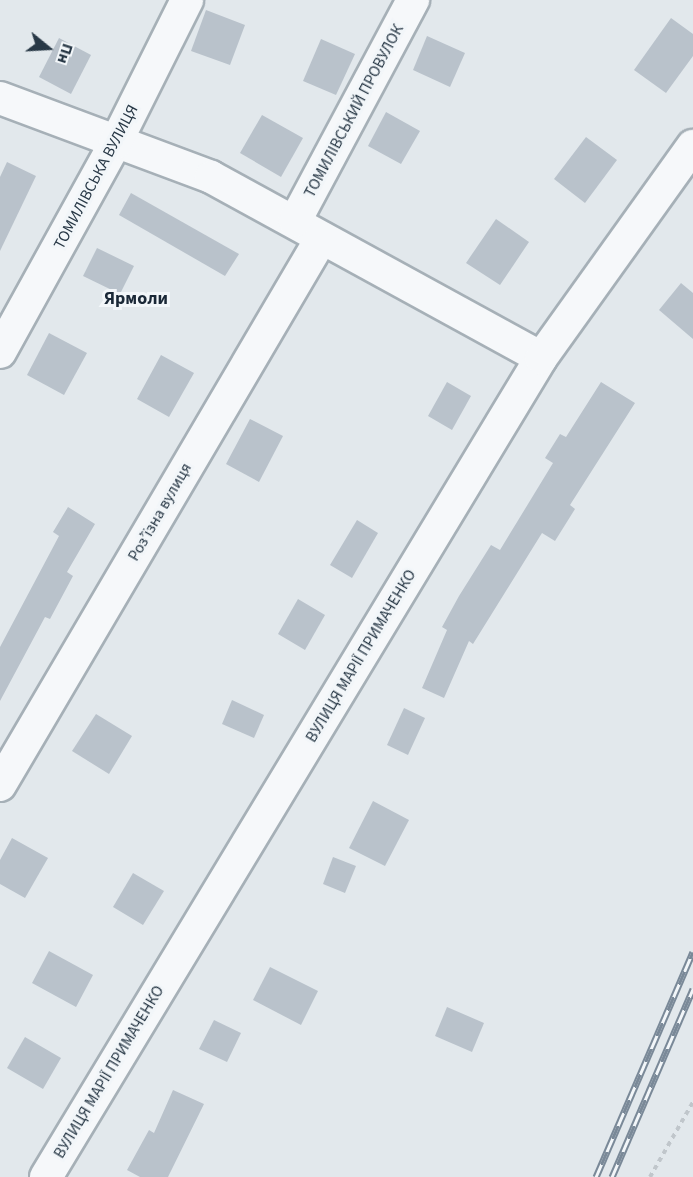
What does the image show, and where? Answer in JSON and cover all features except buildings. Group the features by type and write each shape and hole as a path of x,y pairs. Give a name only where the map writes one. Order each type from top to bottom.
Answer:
{"street":[{"name":"ТОМИЛІВСЬКА ВУЛИЦЯ","path":"0,352 115,144 187,0"},
{"name":"ТОМИЛІВСЬКИЙ ПРОВУЛОК","path":"295,221 413,0"},
{"path":"0,98 115,144 211,177 295,221 321,239 541,358"},
{"name":"ВУЛИЦЯ МАРІЇ ПРИМАЧЕНКО","path":"46,1177 541,358 693,146"},
{"name":"Розʼїзна вулиця","path":"0,785 321,239"}],"path":[{"path":"650,1177 693,1101"}],"railway":[{"path":"596,1177 693,952"},
{"path":"612,1177 693,989"}],"district":[{"name":"Ярмоли","path":"136,299"}]}
